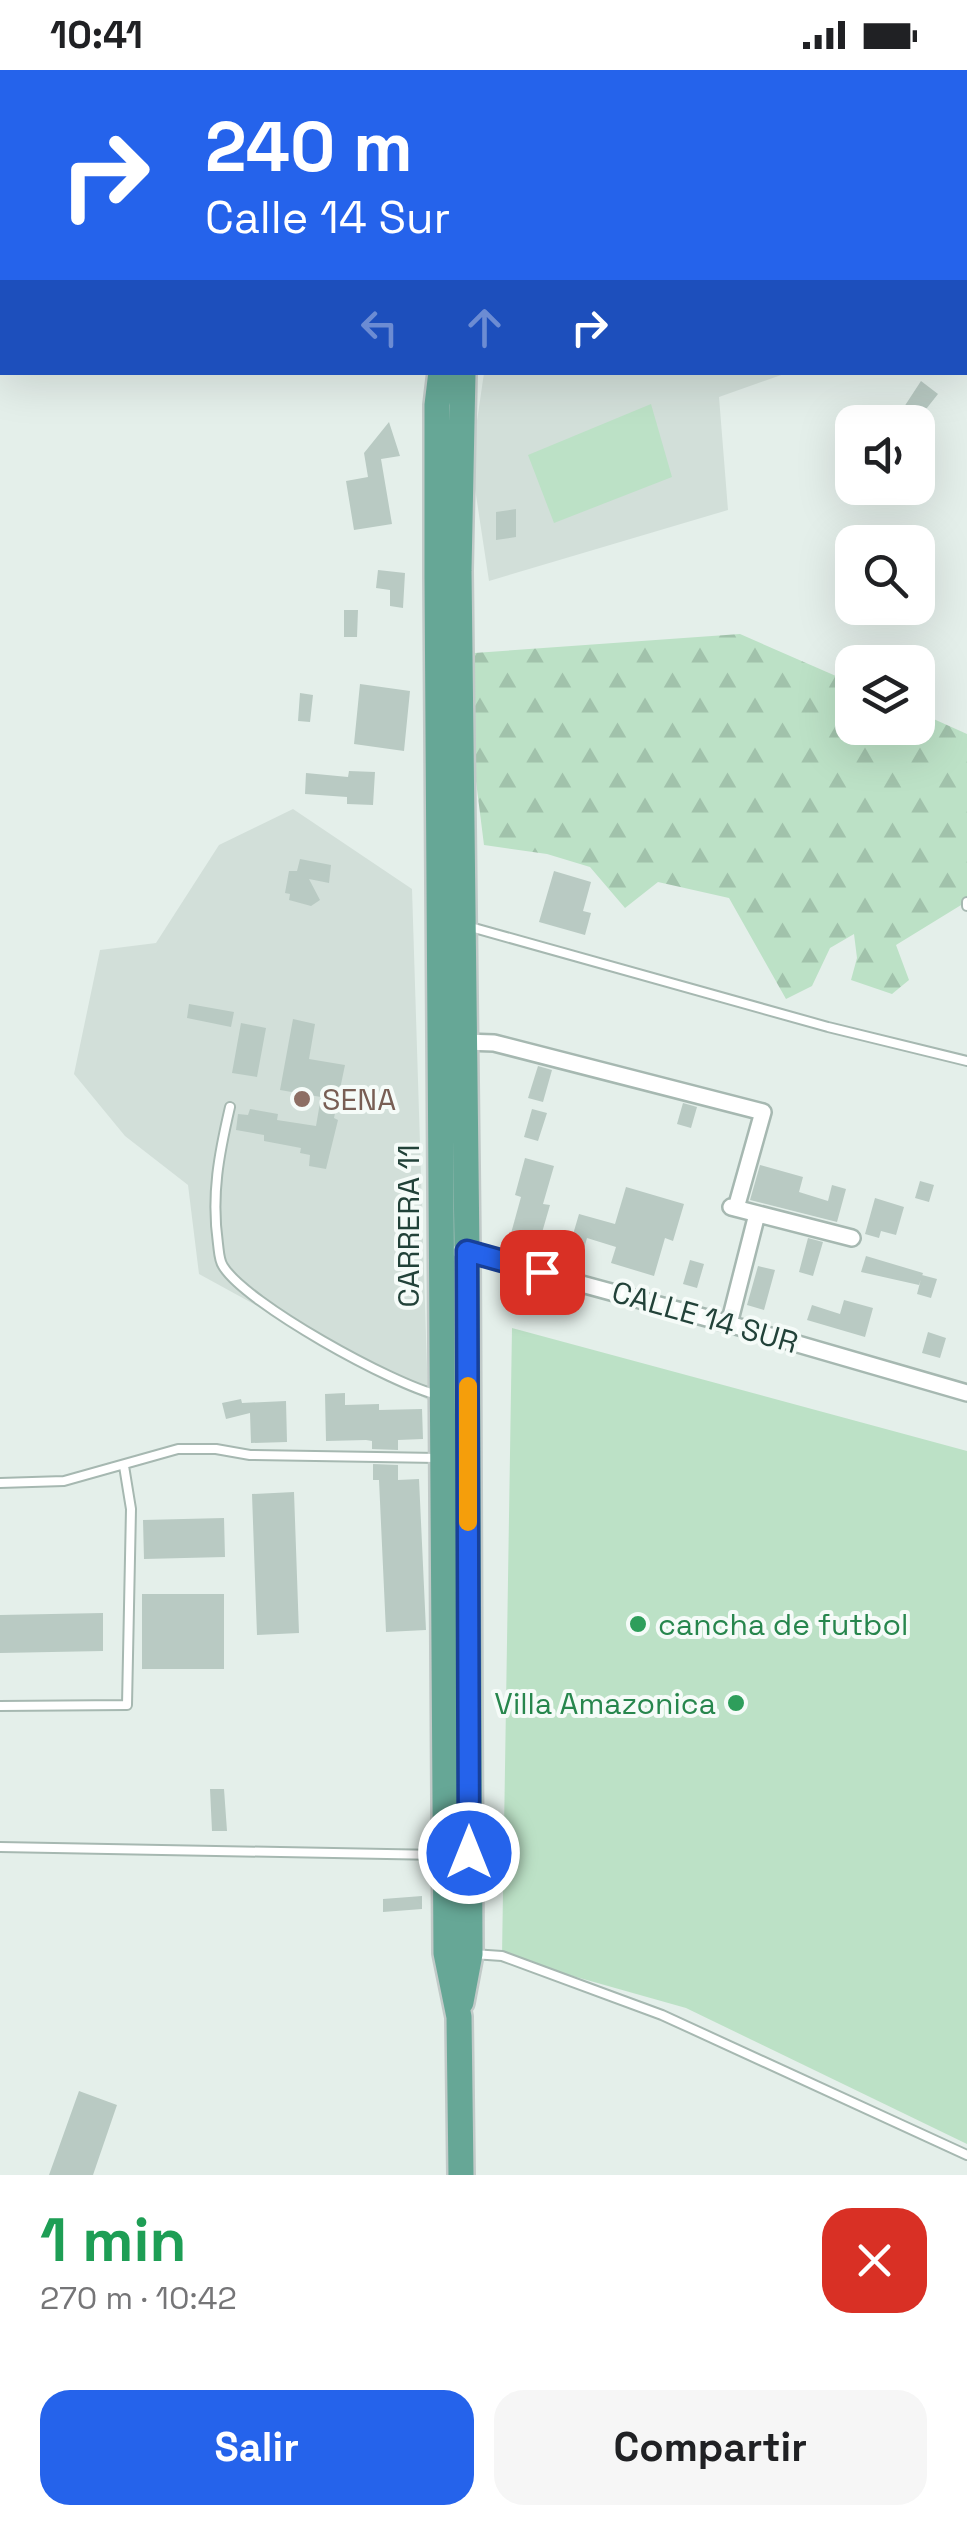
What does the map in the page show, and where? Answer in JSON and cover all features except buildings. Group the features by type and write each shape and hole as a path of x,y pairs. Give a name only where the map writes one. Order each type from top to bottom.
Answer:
{"main road":[{"name":"CARRERA 11","path":"441,375 437,405 437,576 441,1252 455,1395 442,1458 446,1855 458,1954"},
{"name":"CARRERA 11","path":"461,2175 455,1395 467,1251 459,571 463,375"}],"street":[{"path":"464,1042 494,1042 763,1112 734,1208 852,1238"},
{"path":"729,1324 758,1214"},
{"name":"CALLE 14 SUR","path":"441,1252 467,1251 967,1393"}],"lane":[{"path":"463,926 828,1027 967,1061"},
{"path":"230,1107 215,1181 214,1212 222,1264 257,1301 386,1376 417,1390 455,1395"},
{"path":"0,1483 64,1481 178,1449 216,1449 250,1455 442,1458"},
{"path":"0,1706 127,1705 130,1509 124,1466"},
{"path":"0,1847 446,1855"},
{"path":"458,1954 502,1956 662,2015 967,2156"}],"shaded area":[{"path":"484,375 781,375 719,397 728,510 489,581 471,462"},
{"path":"293,809 412,889 428,1400 199,1274 188,1185 125,1136 74,1074 100,950 156,943 219,845"}],"green space":[{"path":"651,404 672,477 554,523 528,455"},
{"path":"740,634 835,676 835,745 935,745 935,720 967,734 967,906 966,902 896,945 909,980 892,994 851,980 857,958 854,934 830,948 812,986 786,999 729,898 658,882 625,908 590,867 547,854 484,845 460,654"},
{"name":"Villa Amazonica","path":"512,1328 967,1451 967,2144 686,2008 502,1956"}],"slow traffic":[{"path":"468,1386 468,1522"}],"place":[{"name":"SENA","path":"302,1099"},
{"name":"cancha de futbol","path":"638,1624"},
{"name":"Villa Amazonica","path":"736,1703"}],"route":[{"path":"469,1853 467,1251 542,1272"}]}
